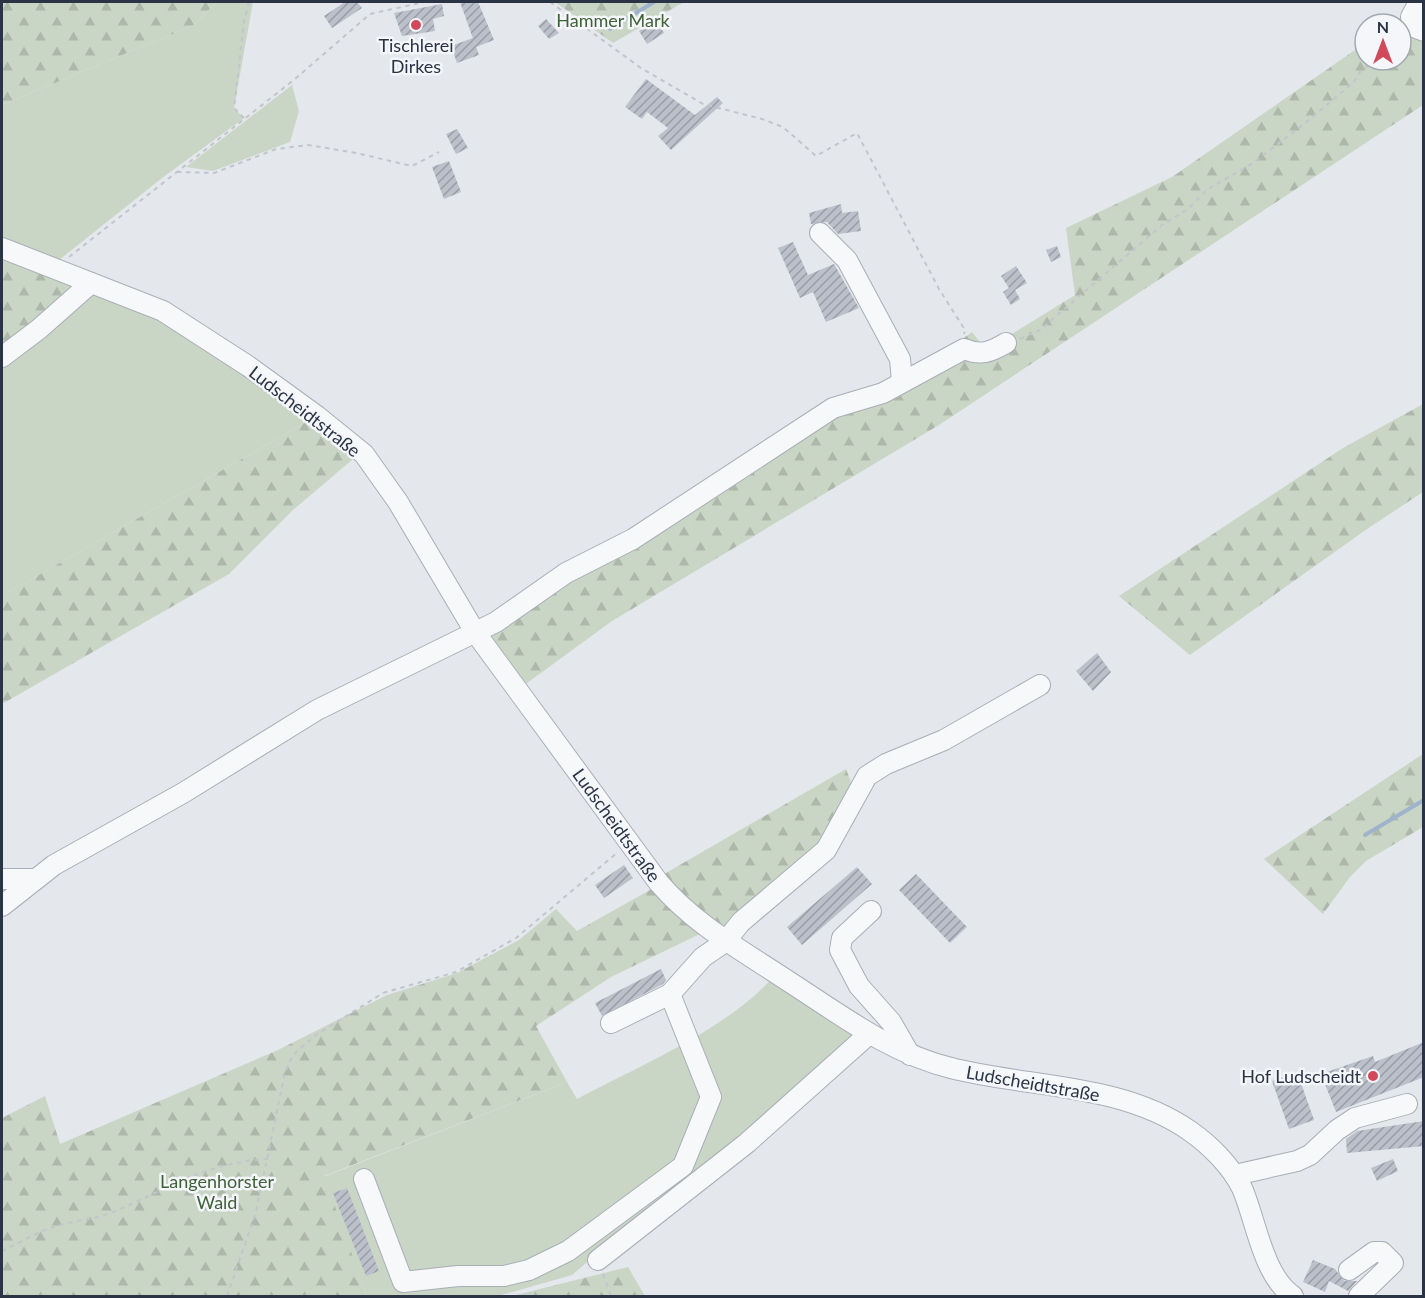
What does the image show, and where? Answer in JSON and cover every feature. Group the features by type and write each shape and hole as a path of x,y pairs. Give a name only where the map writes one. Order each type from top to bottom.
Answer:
{"street":[{"path":"1419,2 1411,17 1416,28 1424,31"},
{"path":"820,233 847,260 900,359 902,381"},
{"name":"Ludscheidtstraße","path":"2,248 163,311 317,416 364,454 398,502 475,632 629,842 671,898 725,942 869,1034 910,1055 984,1076 1095,1093 1138,1104 1190,1131 1235,1175 1275,1278 1293,1296"},
{"path":"2,357 91,283"},
{"path":"2,906 54,865 183,793 317,710 496,622 566,573 649,530 833,408 883,393 964,349 976,354 991,352 1006,343"},
{"path":"611,1023 670,994 703,957 725,942 741,922 826,850 867,776 886,764 944,740 1040,685"},
{"path":"2,879 36,879"},
{"path":"871,911 842,938 840,950 859,986 891,1022 910,1055"},
{"path":"364,1179 403,1282 458,1276 504,1276 529,1270 568,1251 683,1166 703,1120 711,1097 670,994"},
{"path":"598,1260 747,1143 869,1034"},
{"path":"1235,1175 1297,1161 1310,1155 1337,1130 1355,1118 1407,1104"},
{"path":"1349,1270 1374,1252 1382,1252 1393,1263 1359,1296"}],"path":[{"path":"244,118 234,108 244,22 249,2"},
{"path":"56,269 89,239 295,79 370,14 424,2"},
{"path":"550,2 641,68 703,104 762,119 783,128 816,156 857,133 939,289 965,330 964,349"},
{"path":"1006,343 1040,330 1162,225 1188,209 1208,189 1253,163 1304,124 1353,83 1360,72"},
{"path":"177,172 214,173 288,146 308,145 412,166 440,152"},
{"path":"227,1296 256,1212 284,1077 289,1062 297,1052 316,1035 383,993 456,972 516,938 629,842"},
{"path":"2,1251 54,1226 91,1220 113,1212 207,1170 238,1160 268,1159"},
{"path":"598,1260 610,1296"}],"green space":[{"path":"2,2 217,2 194,25 2,105"},
{"path":"217,2 253,2 234,108 244,118 162,178 54,264 2,245 2,105 194,25"},
{"name":"Hammer Mark","path":"555,2 684,2 613,43"},
{"path":"1423,2 1423,105 939,425 612,621 519,689 480,636 806,429 885,395 972,332 986,350 1075,295 1066,228 1172,177 1353,51 1353,72 1413,72 1413,12 1409,12"},
{"path":"292,85 299,111 290,142 213,171 186,167"},
{"path":"2,252 84,286 2,350"},
{"path":"91,289 161,316 315,417 2,596 2,359"},
{"path":"1423,404 1423,492 1190,655 1119,596 1343,448"},
{"path":"315,417 359,454 293,510 229,574 2,704 2,596"},
{"path":"1423,754 1423,827 1366,861 1350,877 1323,914 1264,859"},
{"path":"846,769 854,790 833,837 725,936 659,877"},
{"name":"Langenhorster Wald","path":"657,886 706,931 611,977 536,1026 567,1082 324,1176 367,1296 2,1296 2,1118 45,1096 60,1144 278,1050 387,995 457,973 519,940 556,909 577,931"},
{"path":"774,976 859,1038 700,1175 632,1224 572,1275 498,1296 367,1296 323,1177 567,1082 577,1099 654,1060 708,1029 733,1013"},
{"path":"628,1267 645,1296 512,1296"}],"building":[{"path":"345,2 357,2 362,8 332,28 324,16"},
{"path":"460,2 478,2 494,40 476,47"},
{"name":"Tischlerei Dirkes","path":"442,4 444,16 433,19 435,31 402,36 394,13"},
{"path":"546,19 559,33 549,39 538,26"},
{"path":"656,20 664,33 647,44 639,31"},
{"path":"473,38 479,55 457,63 451,46"},
{"path":"646,79 695,115 717,97 723,103 671,150 658,136 668,128 647,112 642,119 625,107"},
{"path":"457,129 468,148 456,154 446,134"},
{"path":"449,161 461,192 444,199 432,167"},
{"path":"841,204 842,213 858,211 861,231 838,234 827,222 811,224 809,213"},
{"path":"793,242 808,275 834,264 859,308 826,322 813,292 800,298 778,248"},
{"path":"1057,246 1061,257 1051,262 1046,250"},
{"path":"1016,266 1027,283 1015,290 1020,299 1011,305 1003,292 1009,288 1001,276"},
{"path":"1097,653 1111,672 1093,691 1076,671"},
{"path":"624,865 633,878 604,898 595,885"},
{"path":"857,867 872,884 802,945 787,927"},
{"path":"916,874 967,927 950,943 899,890"},
{"path":"661,969 666,980 663,984 602,1016 595,1003"},
{"name":"Hof Ludscheidt","path":"1424,1042 1424,1077 1336,1112 1321,1074 1373,1056 1375,1062"},
{"path":"1297,1072 1314,1120 1289,1129 1272,1081"},
{"path":"1424,1121 1424,1146 1347,1153 1346,1139 1357,1131"},
{"path":"1393,1159 1398,1171 1377,1181 1371,1168"},
{"path":"347,1188 379,1271 366,1276 333,1193"},
{"path":"1313,1260 1335,1269 1344,1281 1357,1281 1348,1291 1329,1281 1325,1292 1303,1282"}],"waterway":[{"path":"610,29 654,2"},
{"path":"1365,835 1424,800"}],"place":[{"name":"Tischlerei Dirkes","path":"416,25"},
{"name":"Hof Ludscheidt","path":"1373,1076"}]}
